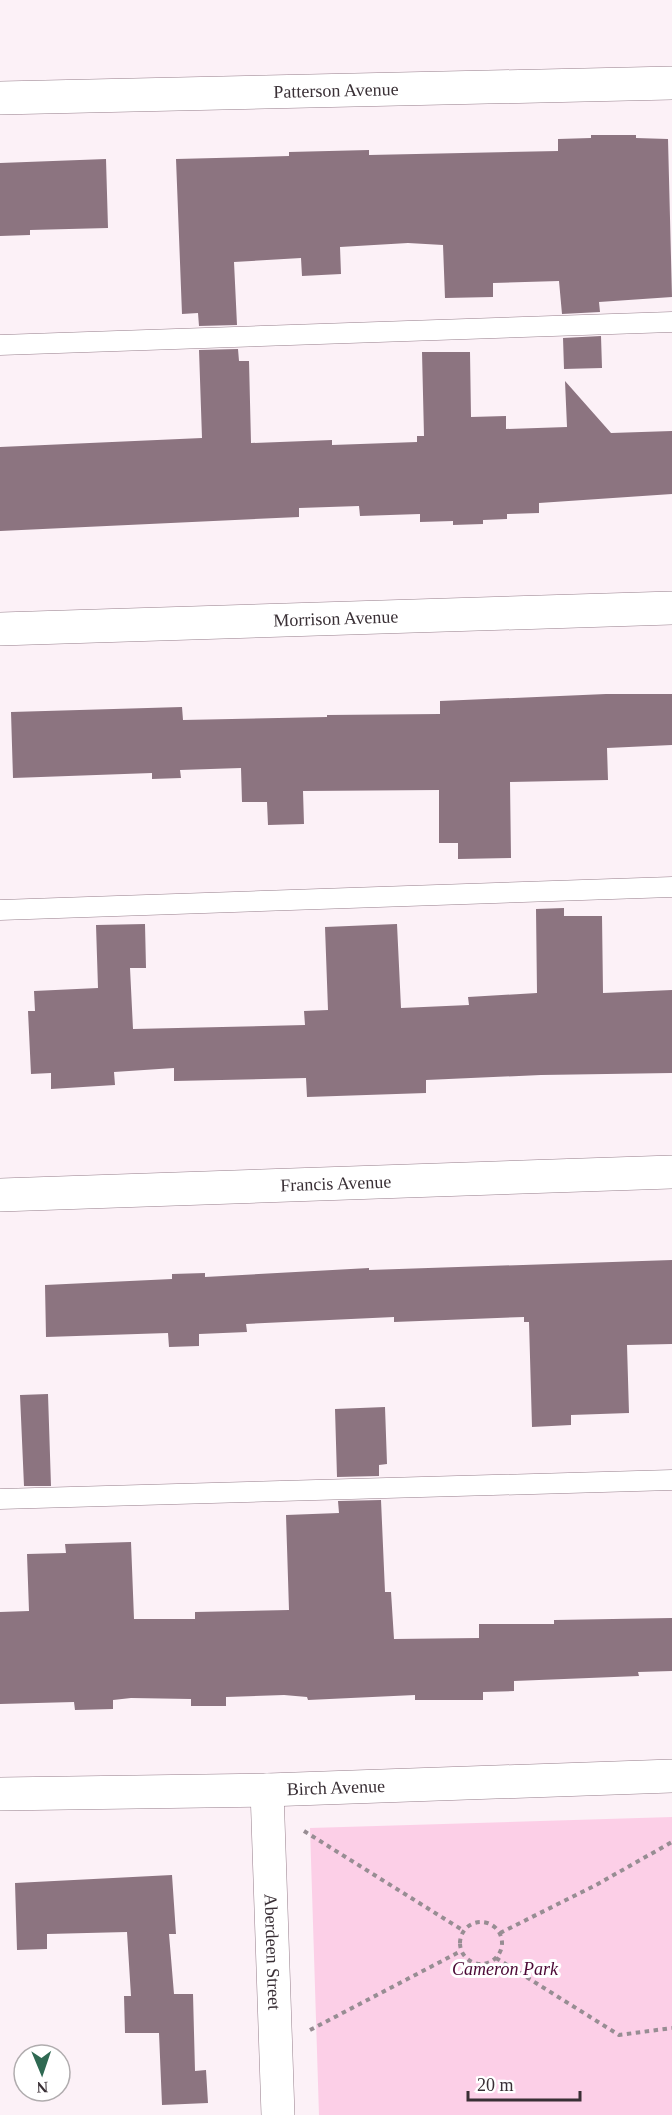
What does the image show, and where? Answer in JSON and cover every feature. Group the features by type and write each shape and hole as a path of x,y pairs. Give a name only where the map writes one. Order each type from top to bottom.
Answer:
{"street":[{"name":"Patterson Avenue","path":"0,98 672,83"},
{"name":"Morrison Avenue","path":"0,629 672,608"},
{"name":"Francis Avenue","path":"0,1196 672,1172"},
{"name":"Birch Avenue","path":"0,1794 267,1799 672,1776"},
{"name":"Aberdeen Street","path":"267,1799 278,2115"}],"lane":[{"path":"0,345 672,322"},
{"path":"0,910 672,887"},
{"path":"0,1499 672,1480"}],"path":[{"path":"267,1799 464,1931"},
{"path":"500,1933 596,1885 672,1842"},
{"path":"482,1922 495,1927 500,1933 502,1946 496,1958 477,1965 465,1958 460,1945 464,1931 469,1926 482,1922"},
{"path":"276,2048 461,1951"},
{"path":"496,1958 619,2035 672,2028"}],"green space":[{"name":"Cameron Park","path":"672,1817 672,2115 319,2115 310,1828"}],"building":[{"path":"591,135 636,135 636,138 668,139 672,297 599,302 600,312 562,314 559,281 493,283 493,297 445,298 443,245 408,243 340,247 341,274 302,276 301,258 234,262 237,325 199,326 198,313 182,314 176,159 289,156 289,152 369,150 369,155 558,151 558,139 591,138"},
{"path":"106,159 108,228 30,230 30,235 0,236 0,163"},
{"path":"601,336 602,368 564,369 563,338"},
{"path":"238,349 239,361 249,361 251,443 332,440 332,445 417,442 417,436 424,436 422,352 470,352 471,417 506,416 506,429 567,427 565,381 611,433 672,431 672,494 539,503 539,513 507,514 507,519 483,520 483,524 453,525 453,521 420,522 420,514 360,516 359,506 299,508 299,517 0,531 0,447 202,438 199,350"},
{"path":"606,694 672,694 672,745 607,748 608,780 510,782 511,858 458,859 458,843 439,843 439,790 303,791 304,824 268,825 267,802 242,802 241,768 180,770 181,778 152,779 152,773 13,778 11,712 182,707 183,720 440,714 440,701"},
{"path":"564,908 564,916 602,916 603,993 672,990 672,1073 426,1080 426,1093 307,1097 306,1078 174,1081 174,1068 114,1072 115,1085 51,1089 51,1073 31,1074 28,1011 35,1011 34,991 98,988 96,925 145,924 146,968 130,968 133,1029 305,1025 304,1011 328,1010 325,927 397,924 401,1008 469,1005 468,997 537,993 536,909"},
{"path":"672,1260 672,1344 627,1345 629,1413 571,1415 571,1425 532,1427 529,1322 524,1322 524,1317 394,1322 394,1317 246,1324 247,1332 199,1334 199,1346 169,1347 168,1333 46,1337 45,1285 172,1279 172,1274 205,1273 205,1277 369,1268 369,1270"},
{"path":"48,1394 51,1486 24,1486 20,1395"},
{"path":"385,1407 387,1464 379,1465 379,1476 337,1477 335,1409"},
{"path":"381,1500 385,1592 391,1592 394,1639 479,1638 479,1624 554,1624 554,1620 672,1618 672,1671 638,1672 639,1676 514,1681 514,1691 483,1692 483,1700 415,1700 415,1695 308,1700 307,1697 284,1695 226,1697 226,1706 191,1706 191,1699 131,1698 113,1700 113,1709 75,1710 74,1702 0,1704 0,1612 29,1611 27,1554 66,1553 65,1544 131,1542 134,1619 195,1619 195,1612 289,1610 286,1515 339,1513 338,1501"},
{"path":"172,1875 176,1934 169,1934 174,1994 193,1994 195,2071 206,2070 208,2103 162,2105 159,2033 125,2033 124,1996 131,1996 127,1932 47,1934 47,1949 17,1950 15,1883"}]}
